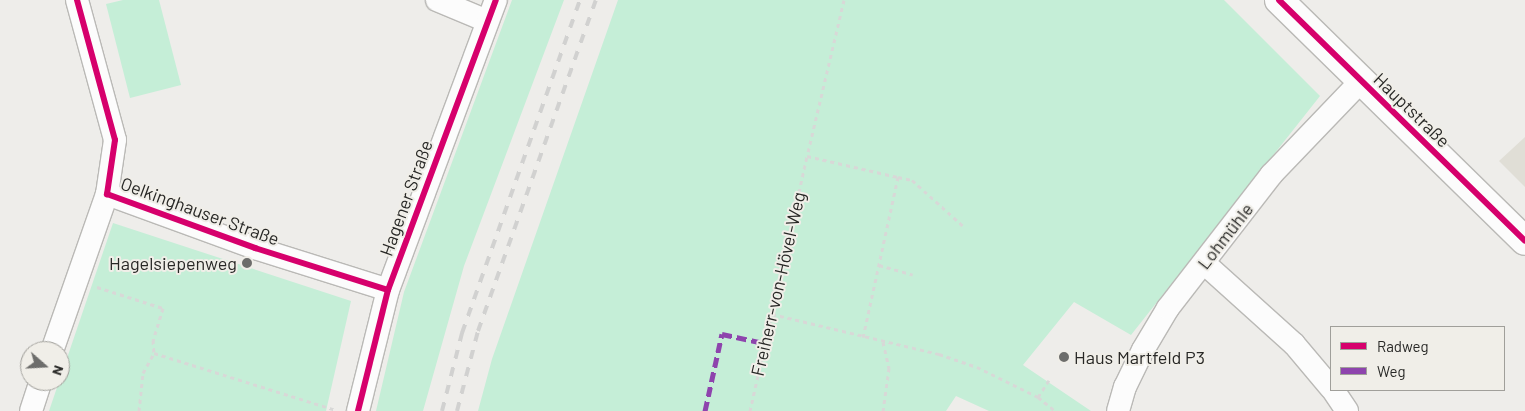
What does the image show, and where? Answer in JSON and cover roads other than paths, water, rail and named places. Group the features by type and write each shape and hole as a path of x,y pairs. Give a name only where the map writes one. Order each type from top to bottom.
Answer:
{"main road":[{"name":"Hauptstraße","path":"1279,0 1525,241"}],"street":[{"name":"Oelkinghauser Straße","path":"77,0 115,140 107,194 255,248 388,290"},
{"path":"437,0 487,21"},
{"name":"Hagener Straße","path":"358,411 388,290 496,0"},
{"name":"Lohmühle","path":"1118,411 1125,387 1143,350 1168,308 1271,175 1361,81"},
{"path":"55,341 107,194"},
{"path":"1204,263 1294,344 1330,387"},
{"path":"31,411 38,391"},
{"path":"1333,391 1347,411"}],"railway":[{"path":"442,411 462,333 580,0"},
{"path":"457,411 478,331 596,0"}],"place":[{"name":"Hagelsiepenweg","path":"247,263"},
{"name":"Haus Martfeld P3","path":"1064,357"}]}
